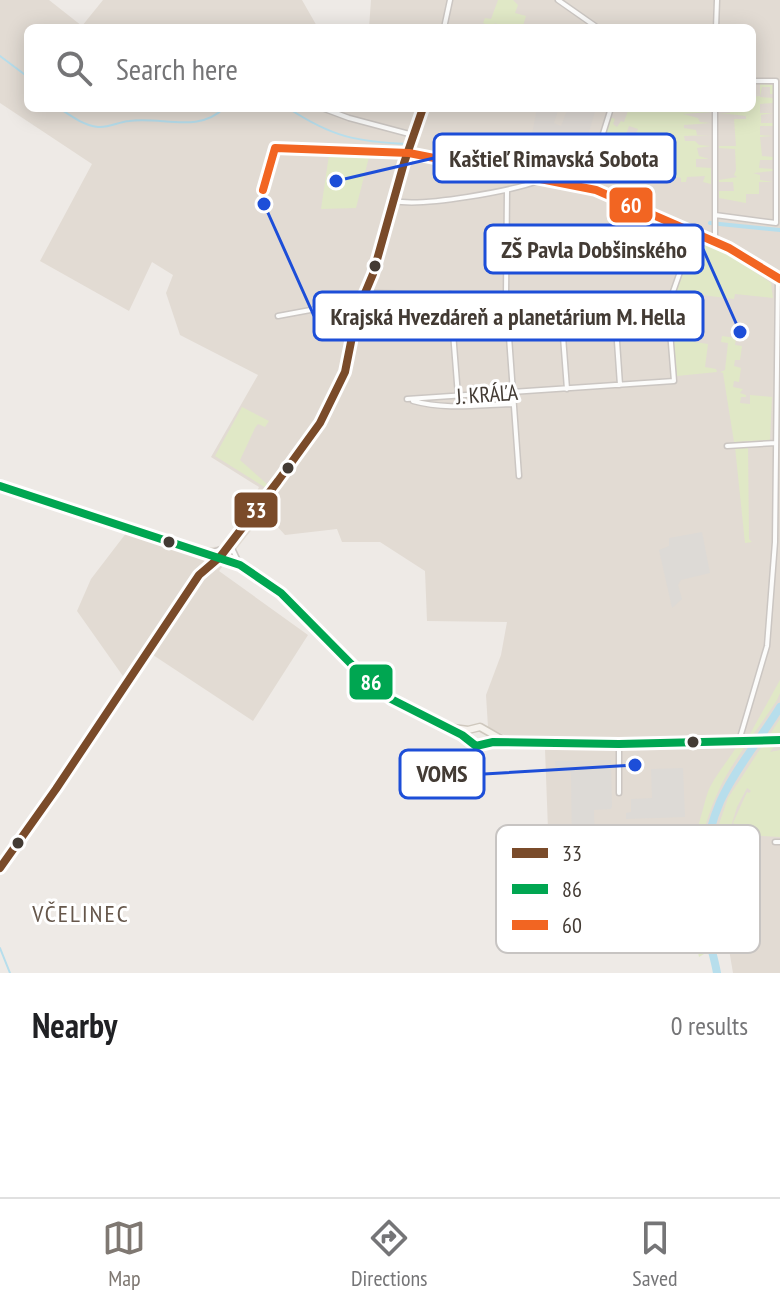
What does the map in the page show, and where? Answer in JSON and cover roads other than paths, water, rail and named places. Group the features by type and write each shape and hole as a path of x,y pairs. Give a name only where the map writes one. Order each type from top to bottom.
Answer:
{"street":[{"path":"445,24 450,0"},
{"path":"558,0 592,24"},
{"path":"716,24 717,0"},
{"path":"715,220 776,223 776,81 756,81"},
{"path":"333,112 413,135"},
{"path":"0,868 194,583 231,544 327,410 350,358 354,324 373,274 422,112"},
{"path":"586,188 610,112"},
{"path":"715,112 715,243"},
{"path":"263,190 275,148 409,153 586,188 618,198 693,235 729,248 779,279 775,542 767,646 741,741"},
{"path":"394,201 431,201 507,190 543,179"},
{"path":"507,190 506,295 519,476"},
{"path":"278,316 317,310 372,293 670,299 693,235"},
{"path":"450,294 458,396"},
{"path":"560,297 567,389"},
{"path":"614,298 620,385"},
{"name":"J. KRÁĽA","path":"513,404 427,406 407,399 674,381 670,299"},
{"path":"727,446 776,443"},
{"path":"0,486 240,565 281,593 359,672 391,699 449,728 476,746 506,741 619,744 780,740"},
{"path":"208,554 231,544"},
{"path":"231,544 240,565"},
{"path":"449,728 480,727 506,741"},
{"path":"468,740 471,729"},
{"path":"485,743 487,733"},
{"path":"619,744 619,793"}],"waterway":[{"path":"0,56 24,74"},
{"path":"66,112 82,122 102,127 141,120 191,122 219,112"},
{"path":"295,112 318,126 345,136 408,144"},
{"path":"710,223 780,230"},
{"path":"712,825 726,790 780,707"},
{"path":"0,948 10,973"},
{"path":"712,953 717,973"}],"place":[{"name":"Kaštieľ Rimavská Sobota","path":"336,181"},
{"name":"Krajská Hvezdáreň a planetárium M. Hella","path":"264,204"},
{"name":"ZŠ Pavla Dobšinského","path":"740,332"},
{"name":"VOMS","path":"635,765"}],"district":[{"name":"VČELINEC","path":"81,913"}]}
